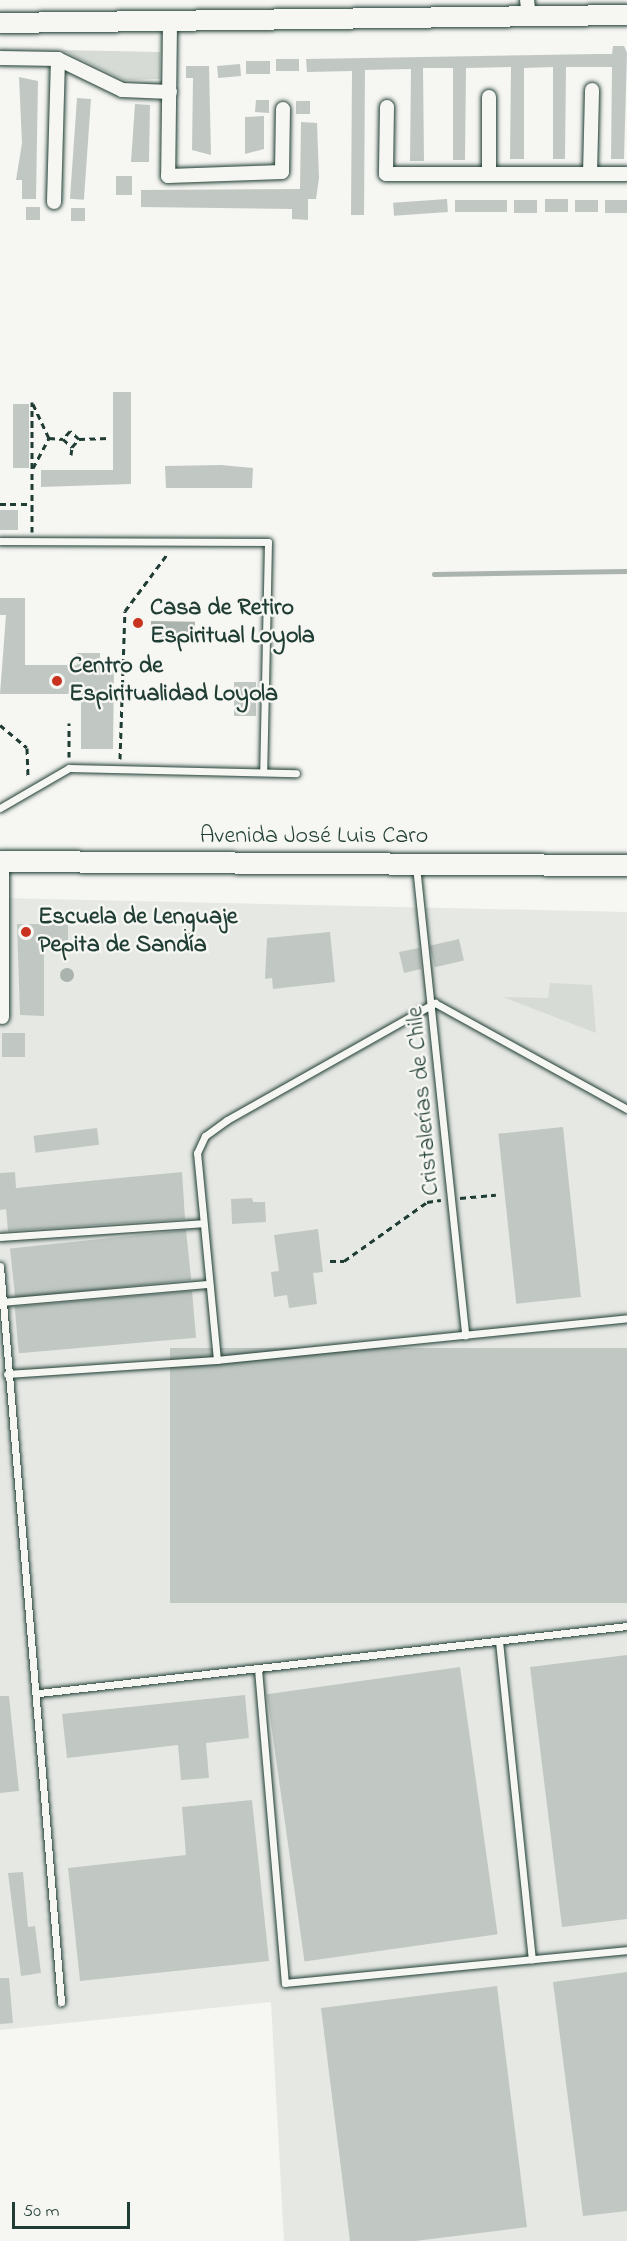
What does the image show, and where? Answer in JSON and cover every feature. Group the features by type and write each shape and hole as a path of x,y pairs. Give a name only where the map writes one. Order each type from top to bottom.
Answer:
{"main road":[{"path":"0,23 170,23 528,8 627,15"},
{"name":"Avenida José Luis Caro","path":"1,861 627,865"}],"street":[{"path":"170,23 168,176 282,172 283,110"},
{"path":"0,58 58,58 122,90 170,92"},
{"path":"54,202 58,58"},
{"path":"590,174 591,90"},
{"path":"489,97 489,174"},
{"path":"387,107 386,174 627,174"},
{"path":"1,861 2,1017"}],"lane":[{"path":"0,541 268,542 263,772"},
{"path":"0,808 69,768 296,773"},
{"name":"Cristalerías de Chile","path":"416,864 435,1003 465,1335"},
{"path":"217,1360 197,1153 205,1136 435,1003 627,1109"},
{"path":"0,1237 203,1223"},
{"path":"0,1266 7,1374 39,1693 61,2002"},
{"path":"2,1302 209,1284"},
{"path":"7,1374 217,1360 627,1318"},
{"path":"39,1693 627,1626"},
{"path":"499,1641 532,1959"},
{"path":"258,1669 285,1983 627,1950"}],"path":[{"path":"32,541 32,402 49,438"},
{"path":"63,439 70,431 79,439 109,438"},
{"path":"49,438 63,439 72,447"},
{"path":"32,471 49,438"},
{"path":"71,455 72,447 79,439"},
{"path":"0,504 32,504"},
{"path":"119,769 125,611 177,542"},
{"path":"69,723 69,768"},
{"path":"0,725 20,736 30,762 29,776 14,800"},
{"path":"330,1261 344,1261 427,1202 496,1195"}],"shaded area":[{"path":"62,50 160,52 160,79 124,80"},
{"path":"151,621 195,622 195,643 151,642"},
{"path":"0,898 627,912 627,2241 284,2241 271,2002 0,2030"},
{"path":"64,968 70,968 74,975 70,982 64,982 60,978 60,972"},
{"path":"550,983 592,985 596,1033 503,997 548,998"}],"building":[{"path":"613,46 624,46 627,53 624,159 611,159 612,67 566,67 565,159 553,159 553,67 524,68 524,159 510,159 511,67 466,68 465,160 453,160 453,68 423,68 424,161 410,161 411,69 365,70 364,215 351,215 352,71 307,72 306,59 612,54"},
{"path":"276,59 299,59 299,71 276,71"},
{"path":"246,61 270,61 270,74 246,74"},
{"path":"240,64 241,76 218,78 217,66"},
{"path":"186,66 209,66 211,155 192,150 193,78 186,78"},
{"path":"19,77 38,81 36,199 22,199 22,180 16,180 22,143"},
{"path":"77,98 91,99 84,200 70,199"},
{"path":"256,100 269,100 269,113 255,112"},
{"path":"296,101 310,101 310,114 296,114"},
{"path":"135,104 150,105 149,162 131,162"},
{"path":"264,116 264,149 245,154 245,117"},
{"path":"301,122 317,123 319,178 316,199 308,199 308,220 292,219 292,209 141,207 141,190 300,189"},
{"path":"116,176 132,176 132,195 116,195"},
{"path":"447,199 448,212 394,216 393,203"},
{"path":"545,199 568,199 568,212 545,212"},
{"path":"455,200 507,200 507,212 455,212"},
{"path":"514,200 537,200 537,213 514,213"},
{"path":"575,200 598,200 598,212 575,212"},
{"path":"605,200 627,200 627,213 605,213"},
{"path":"26,207 40,207 40,220 26,220"},
{"path":"71,208 85,208 85,221 71,221"},
{"path":"113,392 131,392 131,484 41,487 41,470 113,470"},
{"path":"13,404 29,404 29,468 13,468"},
{"path":"221,465 253,468 252,488 166,488 165,466"},
{"path":"0,510 18,510 18,530 0,530"},
{"name":"Centro de Espiritualidad Loyola","path":"0,598 25,598 25,665 77,665 77,653 100,653 100,669 114,669 113,749 81,749 81,694 0,694 6,615 0,615"},
{"path":"234,682 256,682 256,716 234,716"},
{"path":"17,924 68,924 68,948 44,948 44,1016 20,1015"},
{"path":"330,932 335,982 273,989 272,978 265,979 267,938"},
{"path":"459,939 464,960 435,967 430,946"},
{"path":"419,948 421,969 404,973 399,952"},
{"path":"2,1033 25,1033 25,1057 2,1057"},
{"path":"563,1127 581,1297 516,1304 498,1134"},
{"path":"97,1128 99,1145 36,1153 33,1136"},
{"path":"15,1172 16,1188 182,1172 185,1219 8,1231 6,1209 0,1210 0,1173"},
{"path":"252,1198 253,1202 265,1202 266,1222 232,1224 231,1199"},
{"path":"318,1229 323,1272 313,1273 317,1304 289,1308 287,1295 274,1297 271,1272 279,1271 274,1235"},
{"path":"186,1230 191,1280 15,1298 10,1249"},
{"path":"192,1291 196,1338 19,1353 15,1307"},
{"path":"170,1348 627,1348 627,1603 170,1603"},
{"path":"627,1655 627,1919 562,1927 530,1667"},
{"path":"460,1667 498,1934 304,1962 267,1694"},
{"path":"245,1695 249,1738 206,1743 209,1778 181,1780 178,1745 67,1758 62,1714"},
{"path":"0,1696 9,1696 19,1791 0,1793"},
{"path":"252,1800 269,1961 80,1981 68,1868 186,1855 182,1807"},
{"path":"23,1872 28,1927 35,1926 41,1973 21,1976 8,1873"},
{"path":"627,1972 627,2211 583,2216 553,1982"},
{"path":"0,1978 9,1978 13,2023 0,2024"},
{"path":"497,1986 527,2227 415,2241 350,2241 321,2008"}],"waterway":[{"path":"434,574 627,571"}],"place":[{"name":"Casa de Retiro Espiritual Loyola","path":"138,623"},
{"name":"Centro de Espiritualidad Loyola","path":"57,681"},
{"name":"Escuela de Lenguaje Pepita de Sandía","path":"26,932"}]}
